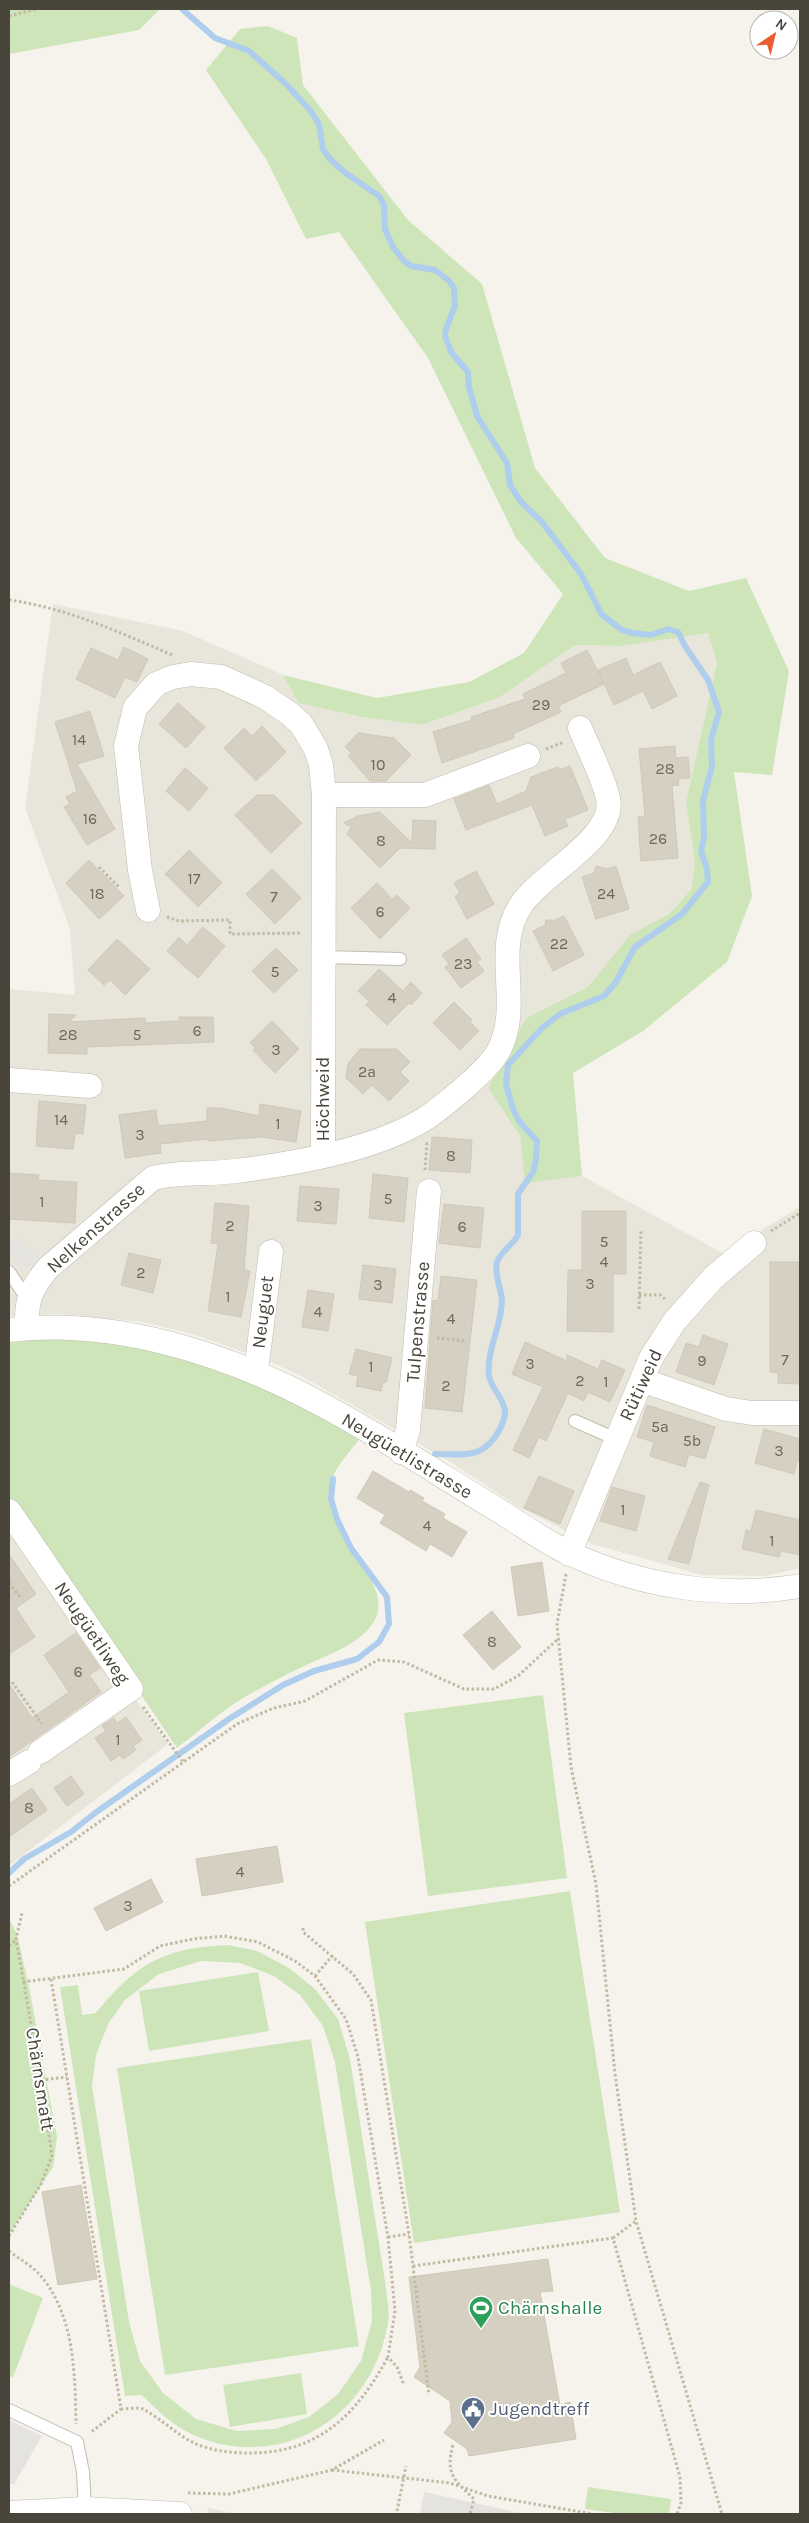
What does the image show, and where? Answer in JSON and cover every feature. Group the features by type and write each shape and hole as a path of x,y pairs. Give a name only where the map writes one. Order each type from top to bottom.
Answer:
{"street":[{"name":"Höchweid","path":"148,910 140,870 126,746 135,708 156,684 173,677 191,674 221,677 265,697 290,714 301,724 316,750 321,765 324,795 323,1155 391,1135 430,1116 477,1077 500,1049 510,1014 508,946 520,906 536,885 598,834 605,819 608,800 582,731"},
{"path":"324,795 425,795 528,756"},
{"path":"9,1080 90,1086"},
{"name":"Nelkenstrasse","path":"18,1329 34,1286 48,1268 153,1178 171,1173 233,1172 285,1164 323,1155"},
{"name":"Tulpenstrasse","path":"401,1452 408,1430 429,1191"},
{"name":"Rütiweid","path":"569,1554 616,1439 652,1358 674,1322 713,1278 754,1243"},
{"name":"Neuguet","path":"256,1371 271,1252"},
{"name":"Neugüetlistrasse","path":"18,1329 134,1335 212,1355 256,1371 318,1402 569,1554 621,1573 670,1586 721,1592 766,1592 800,1586"},
{"path":"653,1384 726,1409 752,1413 800,1412"},
{"name":"Neugüetliweg","path":"9,1511 131,1689 9,1774"},
{"path":"9,2513 181,2504"}],"lane":[{"path":"324,957 400,959"},
{"path":"9,1272 28,1300"},
{"path":"575,1421 616,1439"},
{"path":"9,2410 77,2442 83,2472 85,2509"}],"path":[{"path":"9,16 37,9"},
{"path":"9,600 60,610 110,628 174,655 186,663 191,674"},
{"path":"528,756 582,731"},
{"path":"148,910 179,921 230,920 230,934 324,933"},
{"path":"429,1191 424,1190 430,1116"},
{"path":"754,1243 800,1213"},
{"path":"638,1309 641,1229"},
{"path":"416,1336 464,1341"},
{"path":"569,1554 557,1624 560,1637 571,1767 596,1884 615,2074 636,2221 722,2514"},
{"path":"9,1582 20,1597"},
{"path":"9,1886 237,1724 274,1708 305,1701 378,1660 404,1662 464,1689 494,1689 518,1676 560,1637"},
{"path":"12,1682 41,1752"},
{"path":"131,1689 183,1762"},
{"name":"Chärnsmatt","path":"9,2236 41,2184 52,2156 42,2080 16,1940 22,1912"},
{"path":"303,1928 303,1932 333,1955 353,1974 371,2000 410,2234 429,2395"},
{"path":"23,1982 124,1968 160,1946 193,1938 224,1936 258,1942 295,1961 315,1976 346,2019 358,2057 388,2237 396,2311 388,2357 359,2404 332,2428 302,2446 269,2453 232,2453 195,2444 142,2408 121,2409 77,2442"},
{"path":"9,1946 16,1940"},
{"path":"315,1976 333,1955"},
{"path":"51,1979 121,2409"},
{"path":"42,2080 67,2076"},
{"path":"413,2266 613,2238 636,2221"},
{"path":"388,2237 410,2234"},
{"path":"613,2238 680,2477 681,2503 677,2514"},
{"path":"9,2251 39,2274 55,2295 66,2326 75,2375 77,2442"},
{"path":"388,2357 397,2368 404,2385"},
{"path":"181,2504 332,2470 384,2440"},
{"path":"453,2445 449,2460 452,2477 474,2498 470,2514"},
{"path":"397,2511 406,2466"},
{"path":"332,2470 404,2476 450,2483 488,2496 593,2514"}],"shaded area":[{"path":"53,604 183,631 283,675 300,703 362,717 422,725 500,697 575,645 621,646 708,633 717,663 686,802 695,863 691,890 669,914 631,935 588,987 526,1018 488,1088 520,1136 525,1182 582,1176 730,1257 763,1229 800,1207 800,1568 765,1576 702,1575 592,1544 517,1506 452,1463 382,1422 303,1377 271,1362 193,1334 143,1322 59,1314 9,1316 9,989 75,995 70,929 25,808"},
{"path":"20,1237 39,1259 26,1270 9,1250 9,1246"},
{"path":"9,1524 168,1744 9,1866"},
{"path":"9,2420 42,2436 14,2484 9,2484"},
{"path":"424,2492 525,2514 420,2514"},
{"path":"208,2508 237,2514 207,2514"}],"green space":[{"path":"9,9 160,9 139,30 9,54"},
{"path":"268,26 297,38 303,85 408,220 482,284 535,468 605,558 689,591 746,578 789,671 772,775 734,772 752,896 727,962 643,1031 573,1073 582,1176 525,1183 520,1136 488,1088 526,1018 588,987 631,934 669,914 691,890 695,863 686,802 717,663 708,633 621,646 575,645 500,697 422,725 362,717 299,703 283,675 377,698 469,682 524,653 563,594 516,538 428,358 339,232 306,239 266,159 206,70 240,29"},
{"path":"61,1339 128,1345 156,1350 252,1381 360,1438 335,1473 330,1486 331,1505 338,1524 370,1578 377,1594 378,1611 371,1626 364,1634 347,1646 309,1663 243,1698 177,1748 9,1498 9,1341"},
{"path":"543,1695 567,1878 428,1896 404,1713"},
{"path":"570,1891 620,2212 414,2243 365,1922"},
{"path":"9,1919 17,1934 29,1987 57,2137 53,2167 9,2234"},
{"path":"228,1945 257,1951 289,1968 315,1989 338,2019 350,2059 388,2305 388,2322 379,2355 364,2384 344,2408 320,2427 292,2440 261,2447 229,2445 196,2436 173,2423 142,2395 125,2396 60,1987 78,1985 82,2015 96,2013 125,1982 153,1961 186,1950","holes":["201,1961 240,1963 274,1976 300,1995 323,2026 335,2062 371,2291 372,2321 361,2361 338,2394 309,2417 275,2429 237,2431 196,2419 163,2393 140,2361 129,2322 92,2086 96,2055 108,2024 125,2000 159,1974"]},
{"path":"258,1972 269,2031 149,2051 139,1991"},
{"path":"311,2039 359,2346 165,2375 117,2068"},
{"path":"9,2284 43,2298 13,2377 9,2376"},
{"path":"301,2373 307,2414 230,2427 223,2385"},
{"path":"588,2487 671,2499 669,2514 622,2514 585,2509"}],"building":[{"path":"124,647 148,659 137,682 125,677 115,698 76,679 91,648 118,660"},
{"path":"587,650 604,684 558,706 561,712 513,734 514,738 442,763 433,732 472,720 471,717 525,699 523,694 566,673 561,663"},
{"path":"626,658 633,675 660,662 677,696 652,709 643,691 614,705 598,670"},
{"path":"178,703 205,727 186,748 159,724"},
{"path":"90,711 104,756 77,764 115,829 87,845 64,807 70,804 66,797 77,791 55,722"},
{"path":"262,726 286,752 256,781 224,748 244,728 252,736"},
{"path":"358,733 394,738 411,755 386,781 370,781 348,756 352,754 345,747"},
{"path":"675,746 676,758 688,757 690,778 678,779 679,785 672,786 678,858 641,861 638,817 645,816 639,749"},
{"path":"570,766 588,810 565,819 568,826 545,836 532,805 466,830 454,799 489,785 497,804 526,791 531,777 558,767 559,770"},
{"path":"185,768 208,788 189,811 166,791"},
{"path":"257,795 274,795 302,823 271,853 235,815"},
{"path":"380,812 412,843 413,820 436,821 435,849 400,848 380,868 347,834 351,827 344,823 358,816"},
{"path":"189,850 222,883 198,907 165,874"},
{"path":"89,860 124,896 99,919 66,883"},
{"path":"596,866 607,869 616,866 629,909 596,919 582,877 594,873"},
{"path":"272,869 301,898 275,924 246,894"},
{"path":"476,871 494,904 467,919 455,896 460,893 454,883"},
{"path":"377,883 392,899 397,895 410,908 380,939 351,908"},
{"path":"564,916 584,955 553,971 533,931 545,925 546,920 555,920"},
{"path":"203,927 225,946 198,978 167,951 179,937 187,945"},
{"path":"466,938 481,959 477,962 484,971 461,988 445,967 449,964 442,955"},
{"path":"117,939 150,969 125,995 110,980 104,985 88,970"},
{"path":"276,948 298,970 274,993 252,971"},
{"path":"379,969 403,991 411,982 422,993 387,1025 366,1005 369,1001 358,991"},
{"path":"454,1002 472,1020 470,1022 479,1031 460,1050 433,1023"},
{"path":"49,1014 76,1015 69,1022 145,1018 145,1023 179,1021 179,1017 213,1017 214,1042 87,1047 87,1054 48,1053"},
{"path":"272,1021 299,1049 275,1073 253,1050 255,1048 250,1043"},
{"path":"360,1049 397,1049 410,1062 400,1072 409,1081 389,1101 372,1085 363,1094 346,1078 348,1064"},
{"path":"39,1101 86,1105 83,1134 75,1133 73,1149 36,1146"},
{"path":"260,1104 301,1111 296,1142 262,1137 209,1141 209,1139 160,1144 161,1153 125,1158 119,1115 156,1110 158,1126 207,1121 207,1108 221,1108 259,1116"},
{"path":"432,1137 472,1140 470,1173 429,1170"},
{"path":"9,1173 39,1175 38,1180 77,1182 75,1223 9,1219"},
{"path":"373,1174 408,1178 404,1222 369,1218"},
{"path":"300,1186 339,1189 336,1224 297,1221"},
{"path":"215,1203 249,1206 244,1270 250,1271 241,1317 208,1311 218,1244 211,1243"},
{"path":"444,1204 484,1208 480,1248 439,1243"},
{"path":"582,1211 626,1211 626,1274 613,1274 613,1332 567,1331 568,1270 582,1270"},
{"path":"129,1253 161,1260 153,1293 121,1285"},
{"path":"770,1262 800,1262 800,1384 778,1383 778,1373 770,1372"},
{"path":"363,1265 396,1269 392,1303 359,1299"},
{"path":"441,1276 477,1280 462,1412 425,1408 433,1300 438,1301"},
{"path":"308,1290 334,1294 328,1331 302,1327"},
{"path":"703,1335 728,1344 714,1385 676,1372 686,1343 699,1347"},
{"path":"525,1342 567,1361 567,1355 598,1369 602,1360 625,1370 610,1402 588,1392 584,1401 568,1393 546,1441 539,1437 529,1458 513,1450 543,1387 512,1374"},
{"path":"356,1349 392,1358 386,1383 383,1382 381,1391 356,1386 358,1376 349,1374"},
{"path":"647,1405 715,1427 705,1459 689,1454 685,1467 650,1456 654,1442 637,1437"},
{"path":"764,1429 800,1439 800,1461 797,1461 794,1474 755,1463"},
{"path":"373,1471 409,1492 410,1490 424,1498 422,1501 445,1514 443,1518 467,1532 452,1557 430,1544 426,1551 380,1523 385,1515 357,1498"},
{"path":"539,1476 574,1491 560,1524 524,1508"},
{"path":"700,1482 709,1485 689,1564 668,1559"},
{"path":"612,1487 645,1496 636,1531 600,1521"},
{"path":"756,1510 800,1520 800,1555 781,1551 779,1557 742,1549 746,1530 751,1531"},
{"path":"9,1554 36,1594 16,1608 35,1637 9,1654"},
{"path":"542,1562 549,1611 518,1616 511,1567"},
{"path":"492,1611 521,1647 493,1670 463,1635"},
{"path":"76,1633 100,1668 89,1675 101,1692 9,1757 9,1684 32,1718 69,1692 44,1655"},
{"path":"126,1717 142,1740 133,1746 136,1750 123,1759 120,1755 111,1761 95,1738 106,1731 102,1726 114,1718 117,1723"},
{"path":"71,1776 84,1794 67,1806 54,1788"},
{"path":"32,1788 47,1810 9,1837 9,1804"},
{"path":"277,1846 283,1882 202,1896 196,1859"},
{"path":"151,1879 163,1902 106,1931 94,1908"},
{"path":"81,2185 97,2279 58,2285 42,2192"},
{"name":"Chärnshalle","path":"548,2259 553,2291 540,2292 560,2405 570,2402 576,2439 469,2456 467,2449 444,2433 452,2422 450,2401 414,2377 420,2367 409,2277"}],"waterway":[{"path":"182,9 215,38 249,51 284,82 310,110 319,124 323,149 329,158 344,172 379,196 384,205 385,229 393,247 404,261 411,266 435,270 449,281 454,288 455,306 445,336 451,352 468,372 469,387 477,416 507,463 510,485 521,502 542,522 581,574 602,615 622,630 633,633 651,635 668,629 678,632 708,680 719,712 711,740 712,766 703,801 704,838 701,851 707,869 708,882 682,914 635,947 616,982 604,996 560,1014 542,1028 508,1065 506,1084 513,1109 519,1121 537,1141 533,1172 518,1194 518,1235 499,1258 496,1267 502,1300 500,1319 490,1357 489,1376 503,1403 505,1415 494,1439 480,1451 465,1454 435,1454"},
{"path":"9,1873 24,1859 71,1832 229,1719 283,1685 314,1671 357,1659 379,1642 389,1624 387,1597 351,1548 337,1519 331,1499 333,1479"}],"place":[{"name":"Chärnshalle","path":"481,2329"},
{"name":"Jugendtreff","path":"473,2430"}]}
